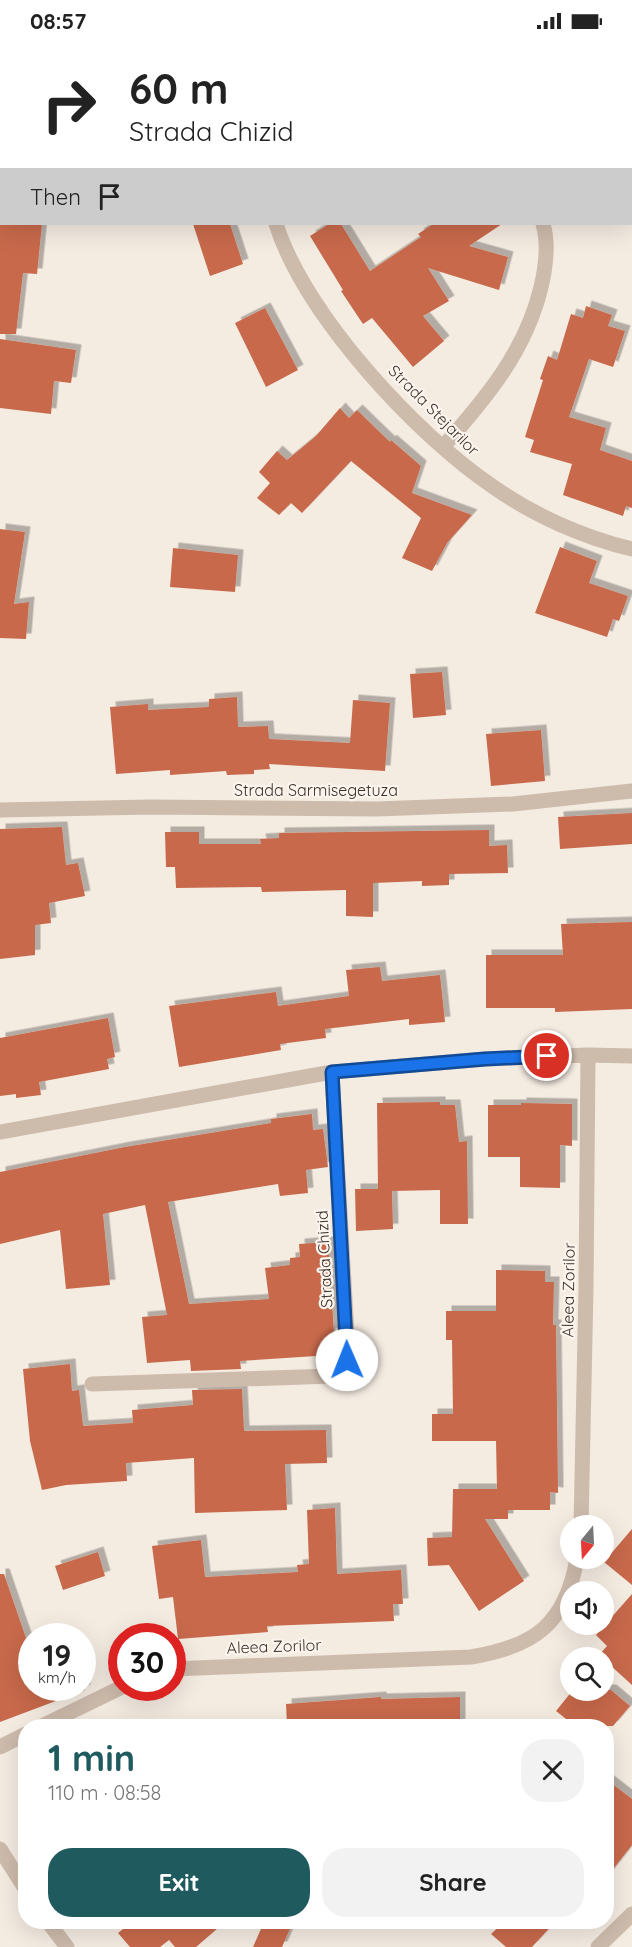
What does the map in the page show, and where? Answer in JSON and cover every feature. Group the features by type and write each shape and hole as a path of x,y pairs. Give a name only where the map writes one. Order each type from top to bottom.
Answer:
{"street":[{"name":"Strada Stejarilor","path":"276,225 287,254 308,291 334,329 404,409 467,469 497,490 561,524 612,544 632,549"},
{"path":"443,447 468,419 501,375 523,340 536,310 543,276 546,251 543,225"},
{"name":"Strada Sarmisegetuza","path":"0,810 151,807 388,808 513,804 632,791"},
{"path":"0,1132 332,1072 485,1059 588,1055 632,1056"},
{"name":"Aleea Zorilor","path":"580,1515 586,1300 588,1055"},
{"name":"Strada Chizid","path":"92,1384 333,1376 344,1367 348,1352 332,1072"},
{"name":"Aleea Zorilor","path":"186,1668 471,1657 498,1653 518,1646 548,1625 568,1592 574,1569"},
{"path":"56,1719 108,1694"},
{"path":"0,1747 18,1738"},
{"path":"0,1849 18,1877"},
{"path":"598,1947 632,1914"},
{"path":"53,1929 67,1947"}],"building":[{"path":"0,225 42,225 37,274 23,273 16,334 0,334"},
{"path":"193,225 230,225 243,264 210,276"},
{"path":"327,225 342,225 370,271 421,237 418,234 432,225 500,225 469,246 508,257 499,290 428,268 449,301 423,316 444,341 413,367 372,318 363,324 341,291 343,290 310,236"},
{"path":"586,306 612,315 608,326 625,331 613,367 589,359 569,417 606,428 600,450 632,461 632,508 626,506 623,516 563,495 572,464 530,452 534,440 525,437 548,356 557,360 571,314 583,318"},
{"path":"265,308 298,370 266,387 235,323"},
{"path":"0,339 76,350 71,383 54,381 51,414 0,408"},
{"path":"340,408 349,418 357,410 390,442 391,440 421,466 412,493 472,515 447,543 432,571 402,558 421,518 351,461 302,513 291,503 279,515 257,498 270,483 259,472 277,451 287,460 316,436"},
{"path":"0,529 25,532 14,604 29,602 26,639 0,638"},
{"path":"560,547 597,561 589,583 628,596 619,621 613,619 607,637 535,613"},
{"path":"173,548 238,555 235,592 170,587"},
{"path":"442,672 446,715 413,718 410,674"},
{"path":"237,697 238,727 268,726 269,739 350,743 353,700 390,703 385,771 269,764 270,769 254,770 254,774 227,775 226,771 170,775 170,770 116,774 110,707 148,704 148,710 209,707 209,699"},
{"path":"541,730 545,781 491,786 486,734"},
{"path":"632,813 632,844 560,849 558,817"},
{"path":"62,827 66,865 78,863 85,896 49,903 51,923 35,925 35,955 0,959 0,829"},
{"path":"489,830 489,846 507,845 508,873 449,874 449,885 422,886 422,881 373,883 373,917 346,916 346,890 262,892 261,887 176,888 175,867 166,867 165,832 199,832 199,844 261,844 260,839 279,838 279,833"},
{"path":"632,922 632,1009 555,1012 555,1008 486,1008 486,955 563,955 561,924"},
{"path":"380,967 382,981 440,975 445,1022 409,1025 409,1019 325,1029 326,1038 280,1044 281,1050 179,1067 169,1006 276,992 278,1006 349,996 346,970"},
{"path":"108,1018 115,1057 107,1059 109,1069 39,1082 41,1095 16,1098 16,1094 0,1096 0,1038"},
{"path":"440,1102 440,1105 455,1105 459,1142 467,1141 468,1224 440,1224 440,1190 392,1191 393,1229 356,1231 355,1189 378,1189 377,1103"},
{"path":"521,1103 572,1104 572,1146 560,1145 560,1188 520,1187 520,1157 488,1157 488,1105 521,1105"},
{"path":"312,1114 313,1130 323,1129 328,1167 306,1170 308,1193 280,1196 278,1184 168,1202 189,1304 269,1299 265,1268 290,1265 290,1258 300,1257 299,1244 328,1242 334,1333 330,1334 331,1355 240,1361 241,1369 191,1371 190,1360 147,1363 142,1317 167,1315 145,1205 103,1214 110,1285 66,1289 60,1230 0,1244 0,1172 125,1147 271,1123 271,1119"},
{"path":"496,1270 545,1271 545,1282 554,1282 553,1325 556,1325 558,1493 550,1492 550,1510 508,1510 508,1519 485,1519 524,1581 479,1611 449,1565 428,1566 427,1538 452,1537 453,1489 497,1489 496,1441 432,1441 432,1414 453,1414 452,1340 446,1340 446,1311 496,1311"},
{"path":"70,1364 72,1391 79,1390 83,1426 133,1423 132,1410 193,1405 192,1390 242,1389 244,1431 326,1430 327,1463 285,1464 287,1510 195,1513 194,1458 126,1463 127,1481 66,1485 42,1490 30,1441 23,1369"},
{"path":"335,1508 337,1574 401,1570 403,1604 393,1604 394,1621 267,1626 268,1632 186,1638 186,1623 176,1623 173,1597 159,1599 152,1546 201,1540 205,1577 298,1572 297,1565 309,1564 307,1510"},
{"path":"632,1529 632,1585 613,1569 614,1550"},
{"path":"98,1552 105,1576 63,1590 55,1566"},
{"path":"0,1574 4,1574 21,1623 18,1623 18,1701 56,1701 0,1722"},
{"path":"632,1594 632,1685 614,1669 614,1647 606,1647 596,1635 614,1635 614,1614"},
{"path":"614,1693 630,1706 614,1725 614,1719 566,1719 556,1711 564,1701 614,1701"},
{"path":"381,1697 381,1699 460,1697 460,1719 287,1719 286,1704"},
{"path":"614,1785 632,1799 632,1845 614,1868"},
{"path":"123,1929 217,1929 196,1947 175,1947 169,1940 160,1947 130,1947 118,1933"},
{"path":"261,1929 290,1929 282,1947 253,1947"},
{"path":"496,1929 549,1929 532,1947 506,1947 491,1934"}],"route":[{"path":"347,1360 332,1072 547,1056"}]}
